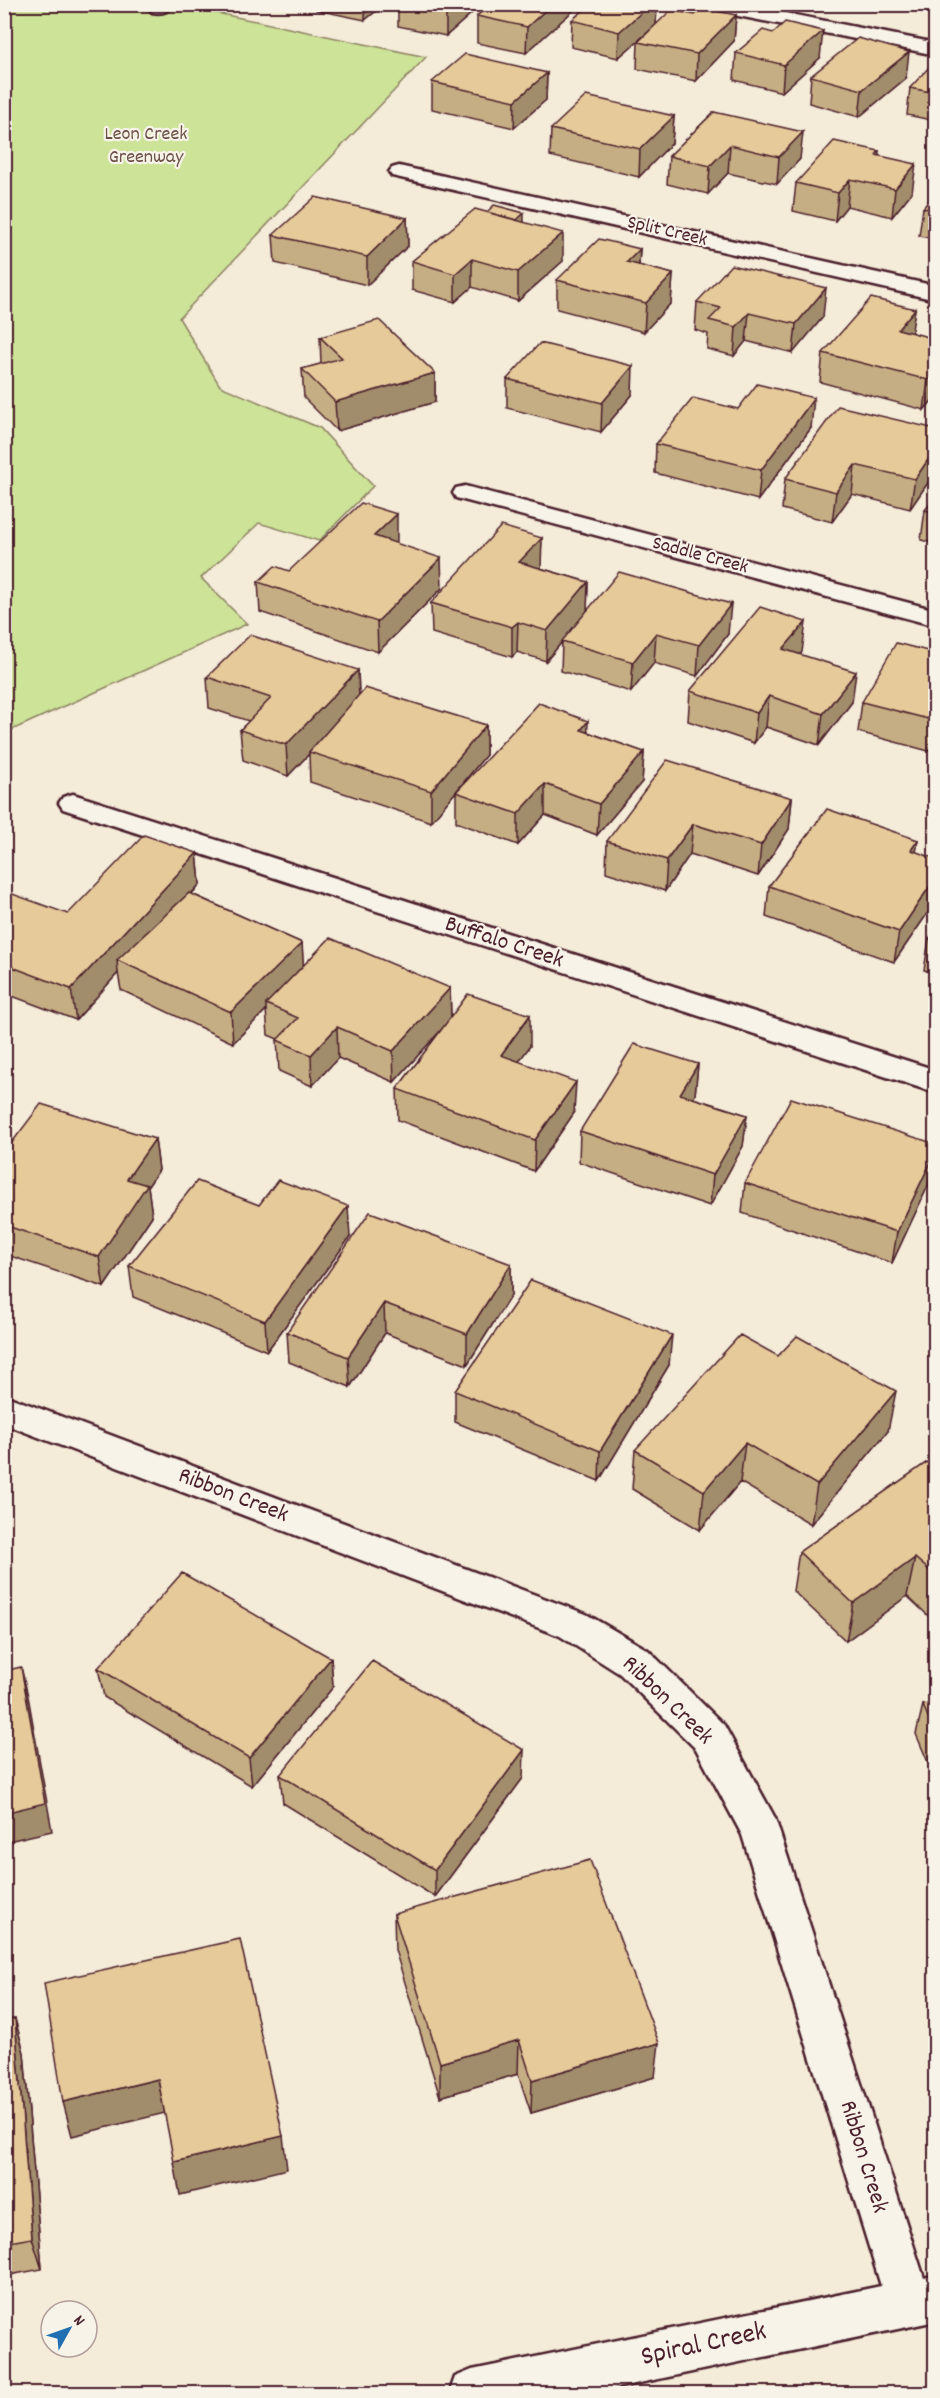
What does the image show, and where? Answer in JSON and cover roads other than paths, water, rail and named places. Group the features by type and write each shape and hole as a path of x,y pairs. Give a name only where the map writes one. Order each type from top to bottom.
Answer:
{"street":[{"path":"708,4 936,49"},
{"name":"Split Creek","path":"399,172 936,293"},
{"name":"Saddle Creek","path":"465,493 936,618"},
{"name":"Buffalo Creek","path":"73,803 936,1082"},
{"name":"Ribbon Creek","path":"4,1409 573,1625 634,1662 710,1737 760,1831 922,2301"},
{"name":"Spiral Creek","path":"472,2394 922,2301"}],"park label":[{"name":"Leon Creek Greenway","path":"146,146"}]}
